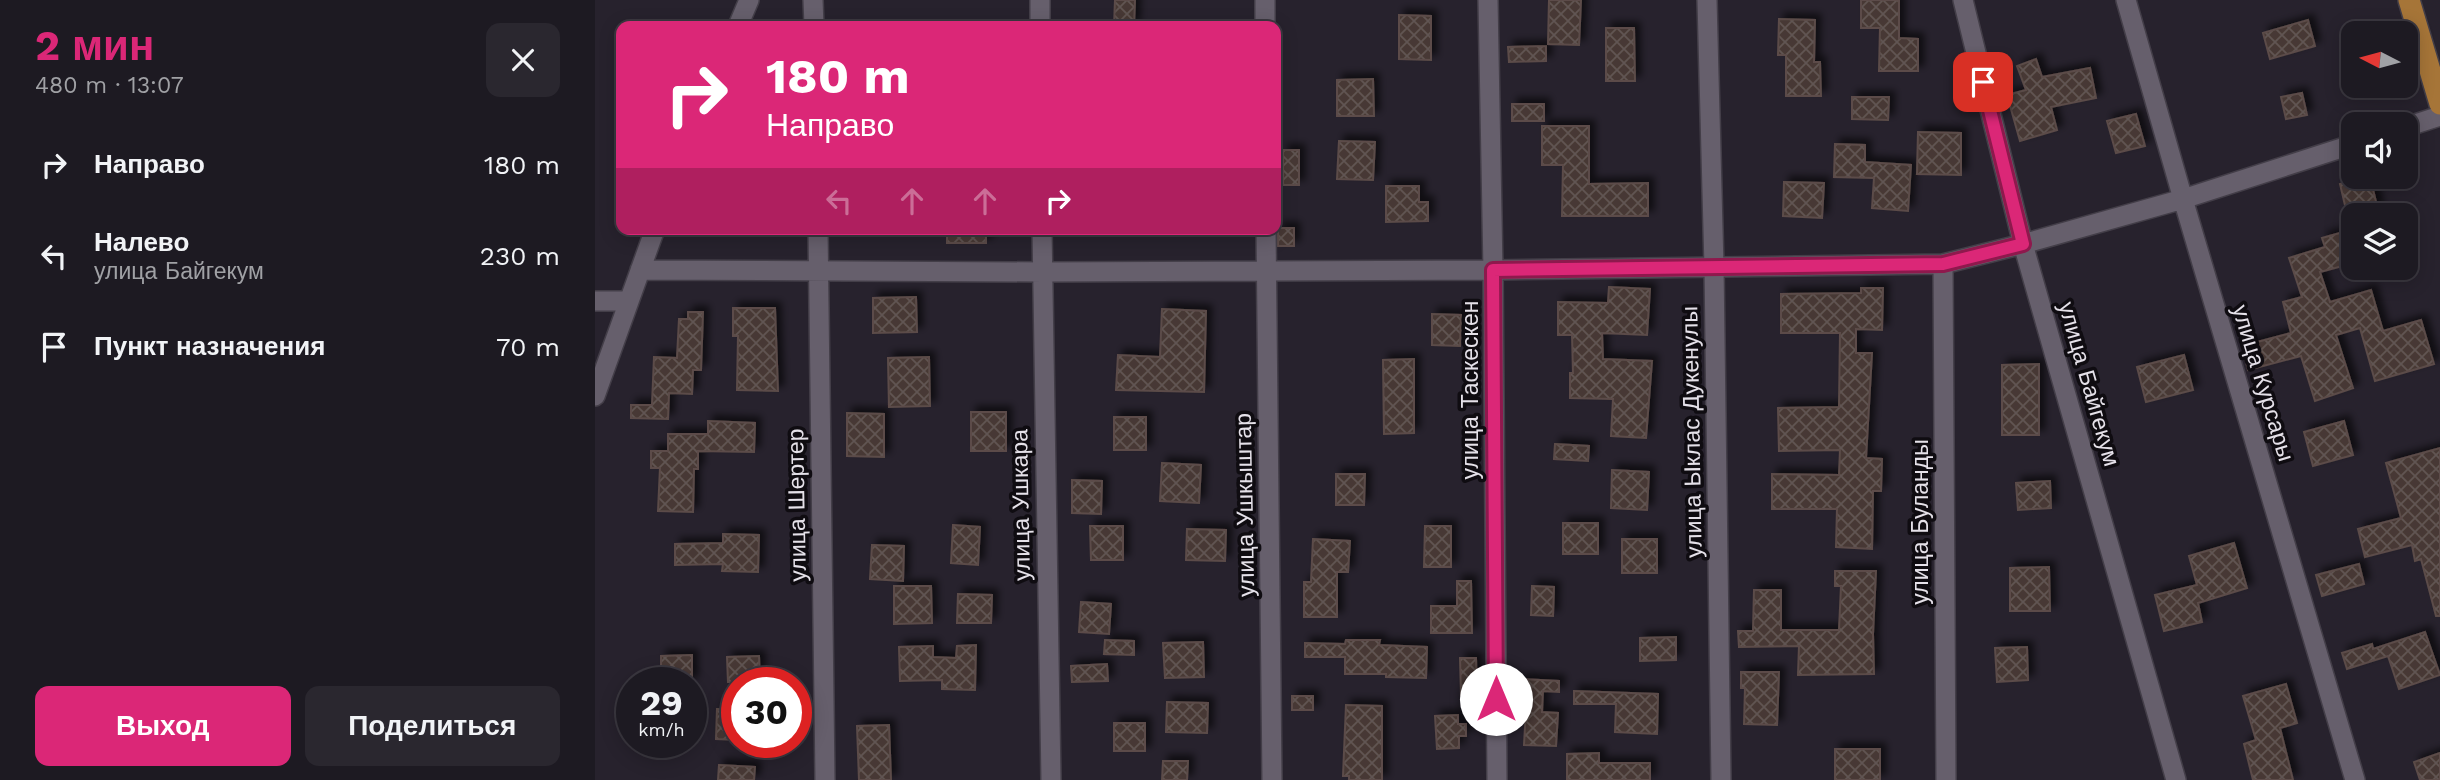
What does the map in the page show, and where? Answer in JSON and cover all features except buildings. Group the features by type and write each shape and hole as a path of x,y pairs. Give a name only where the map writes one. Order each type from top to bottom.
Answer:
{"main road":[{"path":"2409,0 2440,104"}],"street":[{"path":"740,21 749,0"},
{"path":"813,0 814,21"},
{"path":"1040,0 1040,21"},
{"path":"1265,0 1265,21"},
{"name":"улица Таскескен","path":"1488,0 1497,780"},
{"name":"улица Ыклас Дукенулы","path":"1707,0 1714,267 1721,780"},
{"name":"улица Байгекум","path":"1963,0 2023,244 2176,780"},
{"name":"улица Курсары","path":"2126,0 2355,780"},
{"path":"2418,123 2440,117"},
{"path":"640,270 1493,270 1943,264 2183,199 2341,148"},
{"path":"595,396 654,235"},
{"name":"улица Шертер","path":"818,235 825,780"},
{"name":"улица Ушкара","path":"1042,235 1051,780"},
{"name":"улица Ушкыштар","path":"1266,235 1272,780"},
{"name":"улица Буланды","path":"1943,264 1946,780"},
{"path":"595,301 629,302"}],"route":[{"path":"1496,699 1493,270 1943,264 2023,244 1983,82"}]}
